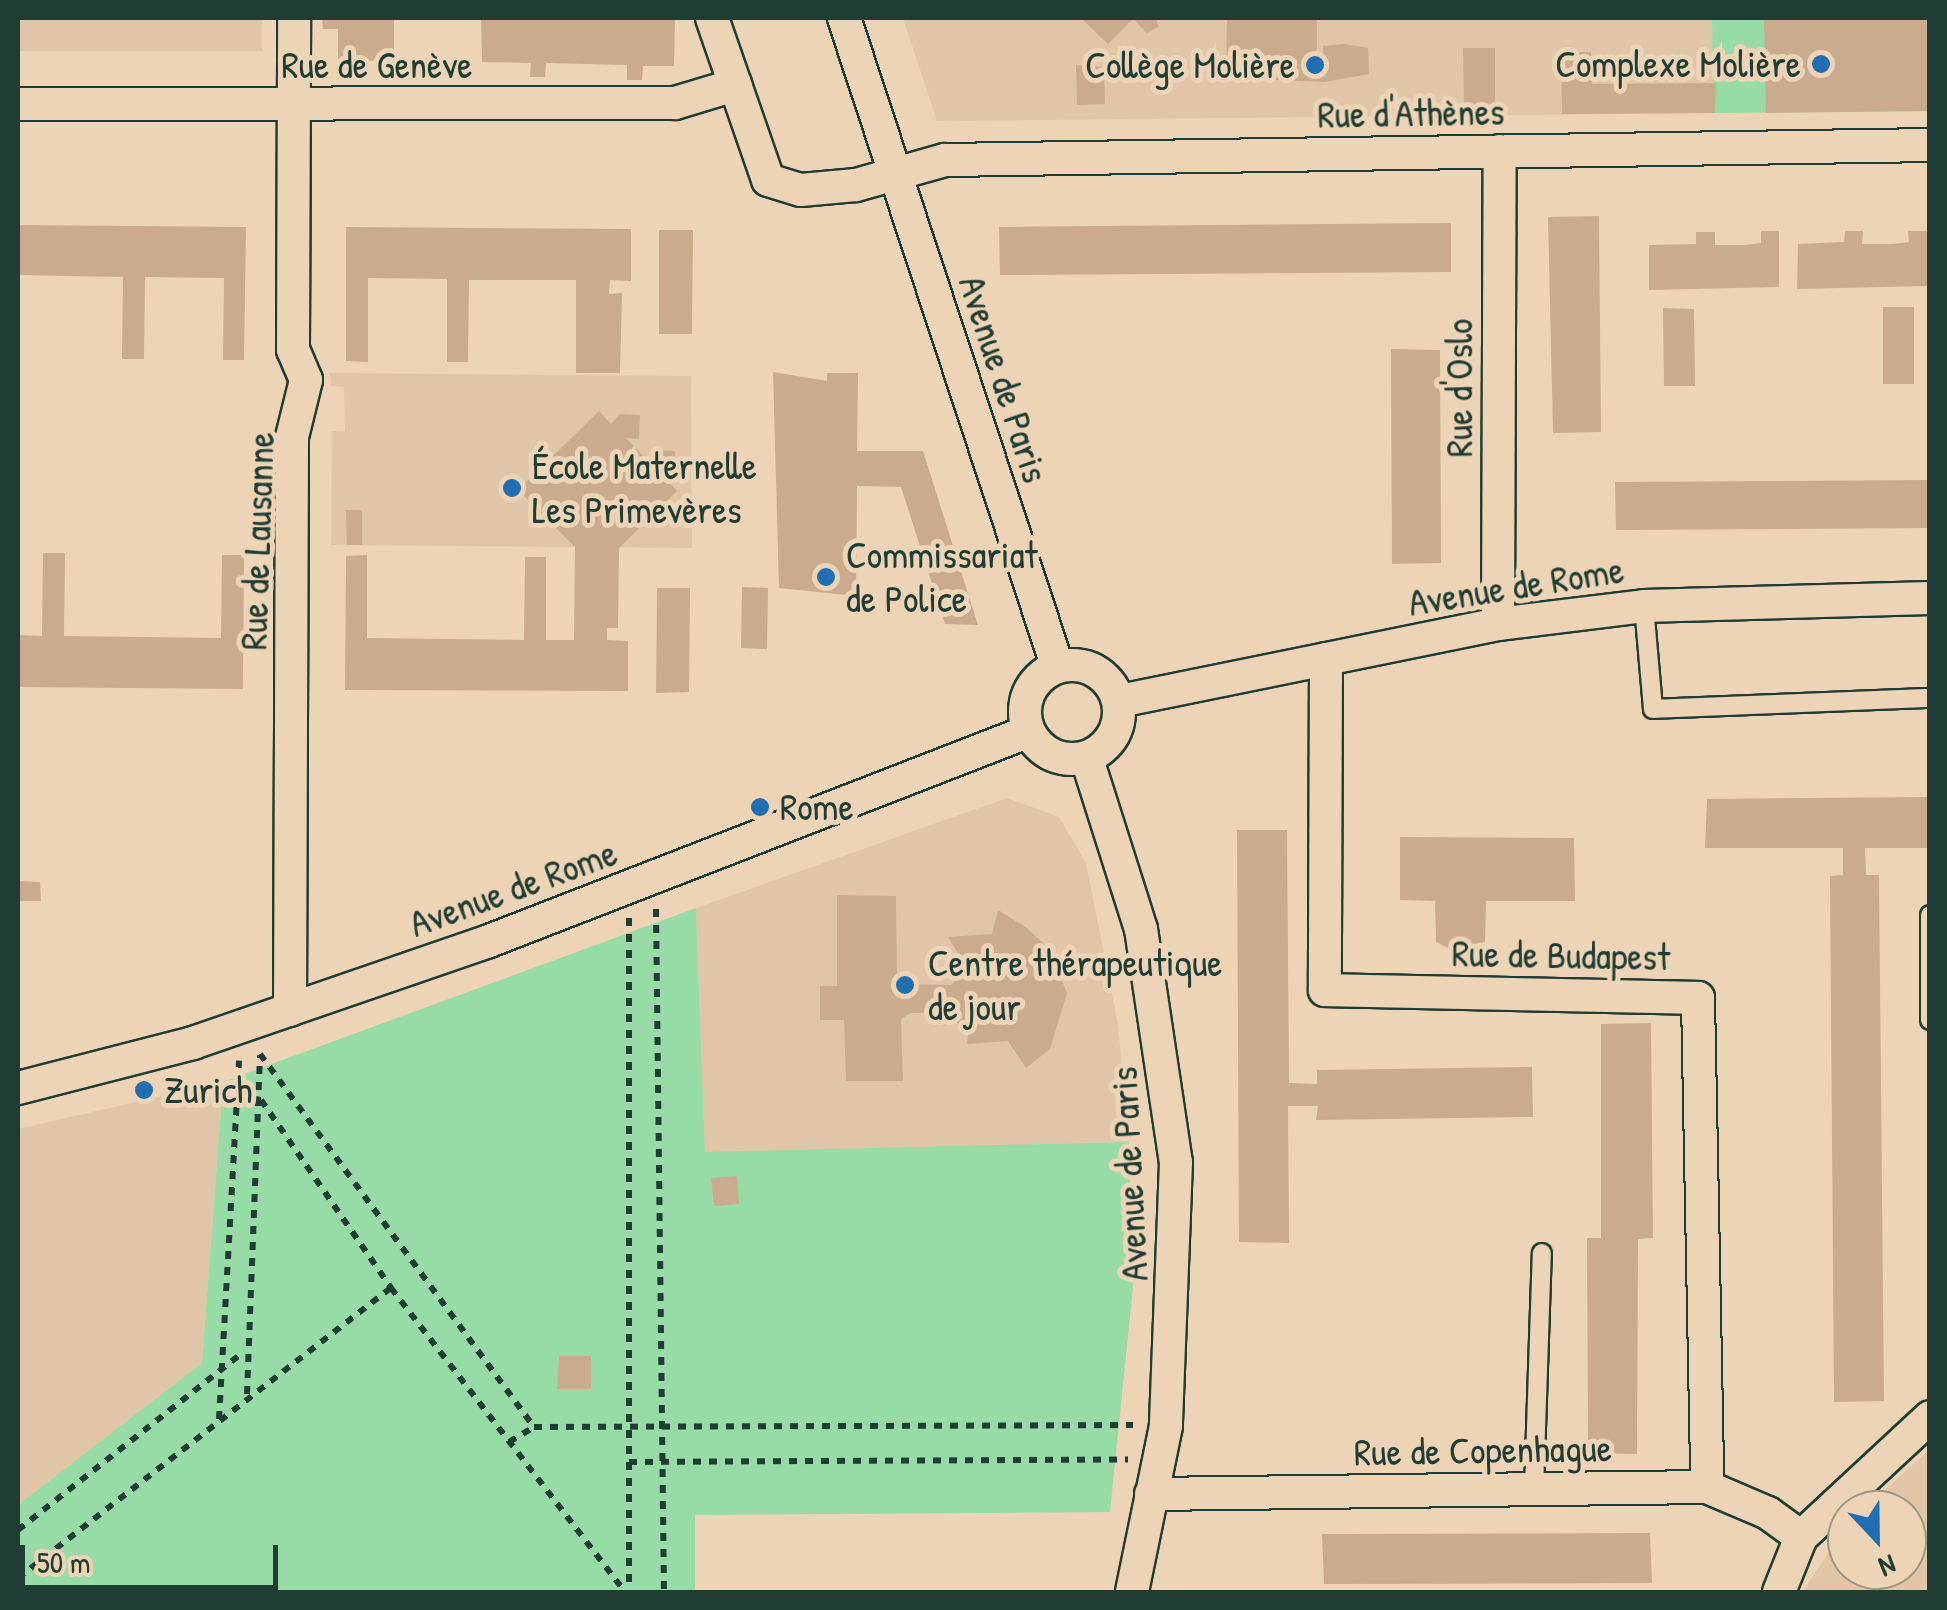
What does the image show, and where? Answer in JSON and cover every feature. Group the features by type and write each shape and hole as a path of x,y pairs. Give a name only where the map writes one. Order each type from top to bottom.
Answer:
{"street":[{"name":"Rue de Lausanne","path":"290,1010 292,438 306,380 293,350 294,18"},
{"path":"712,18 768,180 801,190 895,174"},
{"name":"Avenue de Paris","path":"844,18 1057,665"},
{"name":"Rue de Genève","path":"18,104 675,103 735,85"},
{"name":"Rue d'Athènes","path":"895,174 945,160 1930,145"},
{"name":"Rue d'Oslo","path":"1498,624 1500,152"},
{"name":"Avenue de Rome","path":"1120,701 1498,624 1644,606 1930,598"},
{"name":"Rue de Budapest","path":"1326,659 1326,990 1698,998 1708,1487"},
{"path":"1057,665 1096,669 1120,701 1113,740 1087,759 1049,756 1026,732 1027,692 1057,665"},
{"name":"Avenue de Rome","path":"18,1088 250,1040 290,1010 642,882 1026,732"},
{"name":"Avenue de Paris","path":"1087,759 1141,929 1165,1060 1176,1162 1166,1426 1132,1592"},
{"path":"1779,1592 1802,1538 1930,1417"},
{"name":"Rue de Copenhague","path":"1151,1494 1708,1487 1768,1512 1802,1538"}],"lane":[{"path":"1644,606 1653,709 1930,698"},
{"path":"1930,915 1930,1020"},
{"path":"1534,1489 1542,1252"}],"path":[{"path":"642,882 664,1424 663,1592"},
{"path":"627,1592 642,882"},
{"path":"250,1040 534,1427"},
{"path":"219,1420 218,1372 238,1096 250,1040"},
{"path":"247,1394 244,1352 262,1100 250,1040"},
{"path":"238,1096 262,1100 390,1288 627,1592"},
{"path":"18,1578 247,1394 390,1288"},
{"path":"18,1530 244,1352"},
{"path":"509,1442 534,1427 1166,1426"},
{"path":"629,1462 661,1465 1160,1459"}],"shaded area":[{"path":"18,18 262,18 262,51 18,51"},
{"name":"Collège Molière","path":"903,18 1712,18 1713,113 937,121"},
{"name":"École Maternelle Les Primevères","path":"330,373 691,376 692,548 331,545 332,431 345,431 344,387 331,386"},
{"name":"Centre thérapeutique de jour","path":"1007,798 1059,817 1086,863 1118,1025 1129,1142 705,1153 696,908"},
{"path":"223,1082 202,1363 18,1505 18,1129"},
{"path":"1929,1450 1929,1592 1802,1592 1827,1555 1827,1590 1927,1590 1927,1490 1884,1490"}],"green space":[{"name":"Complexe Molière","path":"1712,18 1929,18 1929,111 1713,113"},
{"path":"696,908 705,1152 1129,1142 1134,1277 1110,1512 695,1515 695,1592 18,1592 18,1505 202,1363 223,1082"}],"building":[{"path":"322,18 394,18 394,60 338,62 338,29 323,29"},
{"path":"481,18 675,18 674,66 643,66 642,80 627,80 627,65 546,63 545,77 530,77 531,63 482,62"},
{"path":"1081,18 1157,18 1158,27 1147,33 1133,19 1108,44"},
{"path":"1227,18 1317,18 1317,74 1324,76 1323,46 1344,44 1368,48 1369,74 1324,82 1226,78"},
{"name":"Complexe Molière","path":"1764,18 1930,18 1930,111 1766,113"},
{"path":"1463,48 1495,48 1495,110 1464,110"},
{"path":"1561,52 1591,52 1592,84 1716,83 1715,113 1562,114"},
{"path":"1076,65 1104,67 1105,104 1077,105"},
{"path":"1599,216 1601,432 1553,433 1548,217"},
{"path":"1451,223 1451,272 1000,275 999,227"},
{"path":"18,225 246,227 244,360 223,360 224,278 145,277 144,359 122,359 123,277 18,275"},
{"path":"346,227 631,229 631,281 610,280 609,294 622,293 620,373 576,373 576,280 469,280 468,362 447,362 447,279 368,278 368,362 346,361"},
{"path":"659,230 693,230 692,334 659,334"},
{"path":"1761,231 1779,231 1779,287 1649,290 1649,245 1696,244 1696,232 1715,232 1715,245 1761,243"},
{"path":"1845,231 1863,231 1862,244 1893,244 1909,242 1908,231 1927,231 1927,286 1797,289 1798,244 1844,242"},
{"path":"1883,307 1914,307 1914,384 1883,384"},
{"path":"1663,308 1694,309 1695,386 1664,386"},
{"path":"1391,349 1440,350 1441,563 1392,564"},
{"path":"773,372 827,381 827,373 858,373 857,451 923,451 978,625 945,624 901,487 857,486 856,596 779,588"},
{"path":"599,411 611,424 620,414 640,415 639,439 626,438 650,463 650,450 675,451 675,469 665,478 677,491 619,548 618,628 607,628 607,640 628,641 628,691 345,690 346,556 367,555 367,638 524,640 525,557 546,557 546,640 574,640 575,547 518,490"},
{"path":"1930,480 1930,528 1616,530 1615,482"},
{"path":"346,510 362,510 362,545 347,545"},
{"path":"43,553 65,553 64,636 221,638 222,555 244,555 243,689 18,687 18,635 42,636"},
{"path":"742,587 768,588 767,649 741,648"},
{"path":"657,588 690,588 689,692 656,693"},
{"path":"1930,797 1930,848 1865,848 1866,875 1879,875 1884,1401 1834,1402 1830,876 1843,875 1843,848 1705,848 1707,799"},
{"path":"1237,830 1287,830 1289,1083 1317,1084 1317,1070 1532,1067 1533,1117 1316,1120 1318,1106 1288,1106 1289,1243 1239,1242"},
{"path":"1400,837 1574,838 1575,901 1486,901 1485,942 1450,949 1436,942 1435,901 1400,900"},
{"path":"18,881 40,882 41,901 18,901"},
{"path":"837,895 896,896 897,984 951,985 967,968 948,937 992,934 998,910 1027,928 1048,948 1067,993 1050,1049 1026,1068 1008,1041 967,1044 968,1034 947,1013 911,1013 901,1019 903,1081 846,1081 844,1020 820,1020 820,986 837,986"},
{"path":"1651,1023 1653,1238 1638,1239 1637,1454 1588,1453 1587,1238 1601,1238 1601,1024"},
{"path":"737,1176 739,1204 714,1206 711,1178"},
{"path":"559,1356 591,1356 591,1389 557,1389"},
{"path":"1650,1533 1652,1583 1324,1584 1322,1534"}],"place":[{"name":"Complexe Molière","path":"1821,64"},
{"name":"Collège Molière","path":"1315,65"},
{"name":"École Maternelle Les Primevères","path":"512,488"},
{"name":"Commissariat de Police","path":"826,577"},
{"name":"Rome","path":"760,807"},
{"name":"Centre thérapeutique de jour","path":"905,985"},
{"name":"Zurich","path":"144,1090"}]}
